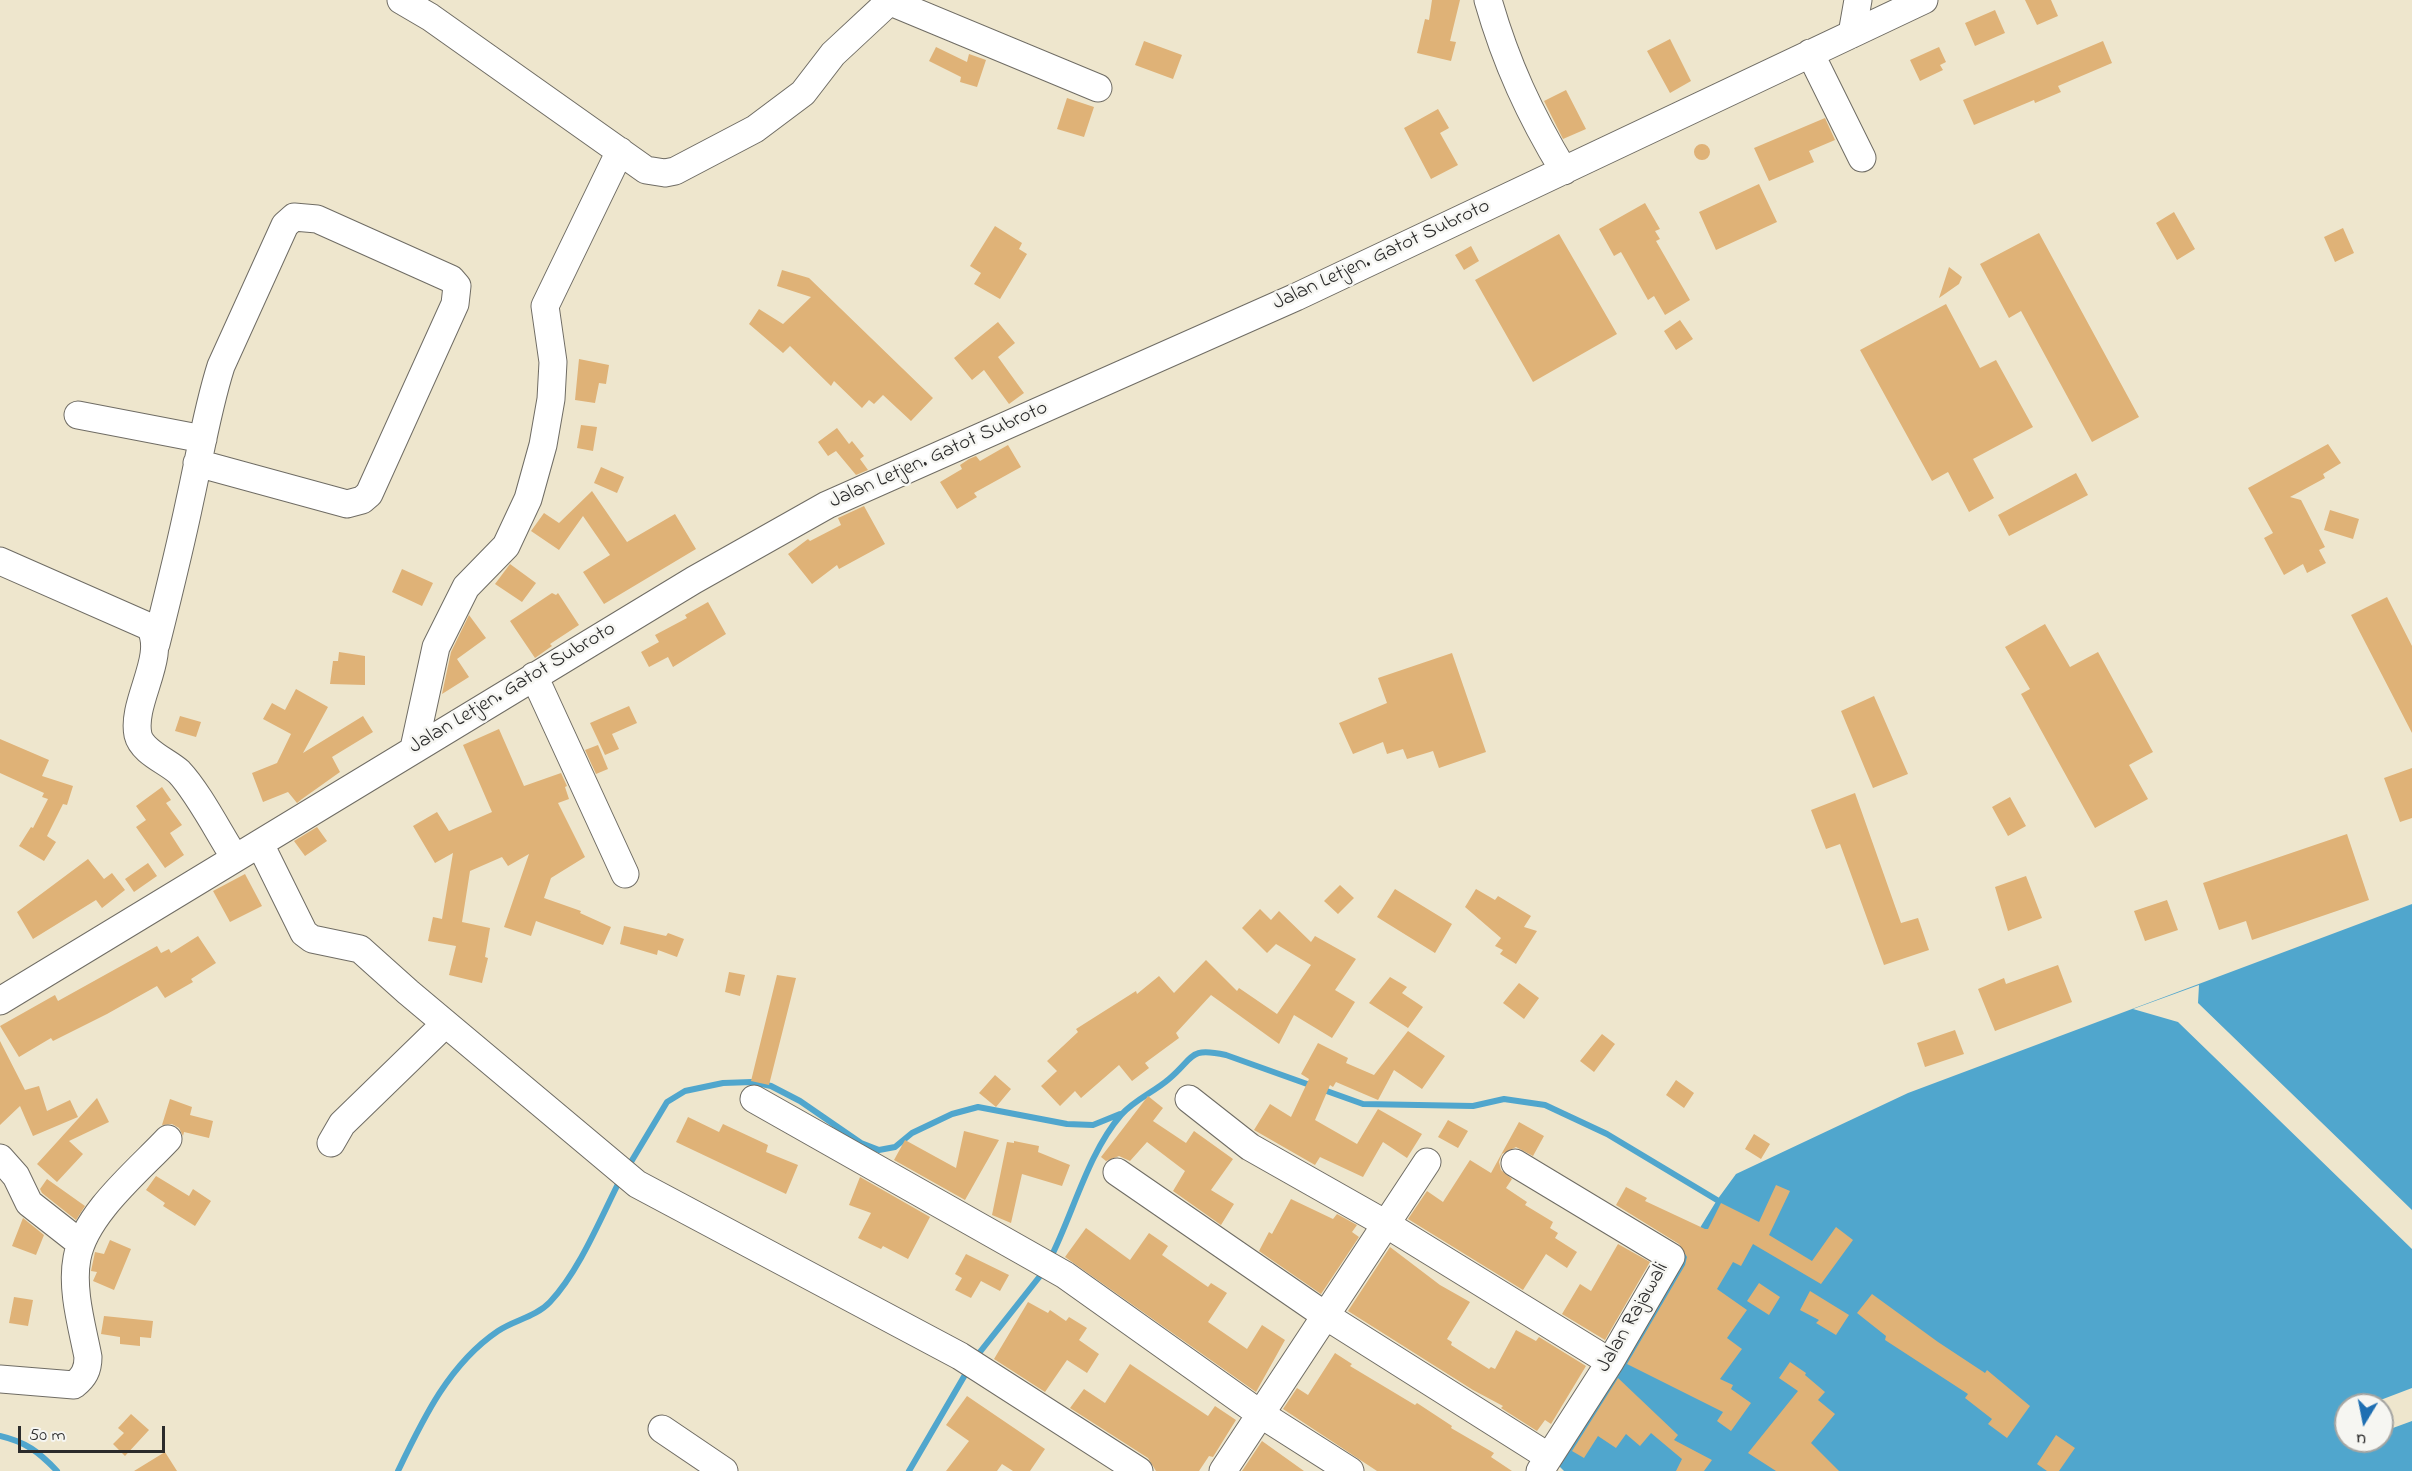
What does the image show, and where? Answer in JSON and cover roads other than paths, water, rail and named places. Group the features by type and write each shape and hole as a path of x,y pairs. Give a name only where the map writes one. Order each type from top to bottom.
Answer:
{"street":[{"path":"401,0 430,17 646,170 665,173 687,166 746,134 803,93 833,54 891,1 1098,88"},
{"path":"1488,0 1501,46 1531,115 1564,171"},
{"path":"1852,34 1858,0"},
{"name":"Jalan Letjen. Gatot Subroto","path":"0,1001 534,675 694,580 827,505 1274,307 1924,0"},
{"path":"1810,53 1862,158"},
{"path":"414,748 436,647 466,587 506,546 528,499 543,445 551,399 553,362 545,306 620,151"},
{"path":"78,415 200,451 347,504 362,500 369,494 455,304 457,286 451,279 317,219 294,217 285,225 221,366 200,451 138,718 140,740 182,776 235,858"},
{"path":"0,561 146,623 156,644"},
{"path":"534,675 625,874"},
{"path":"260,844 304,933 312,939 349,944 360,949 445,1024 637,1184 960,1356 1140,1471"},
{"path":"331,1143 342,1124 445,1024"},
{"path":"754,1099 1065,1275 1259,1413 1350,1471"},
{"path":"1189,1099 1250,1147 1386,1224 1610,1362"},
{"path":"0,1379 74,1384 82,1378 88,1368 88,1358 76,1291 76,1260 80,1242 89,1225 168,1139"},
{"path":"0,1158 12,1169 29,1203 80,1242"},
{"path":"1223,1471 1426,1162"},
{"name":"Jalan Rajawali","path":"1515,1163 1671,1257 1610,1362 1545,1464"},
{"path":"1117,1172 1545,1464"},
{"path":"662,1429 723,1471"}],"water":[{"path":"2412,904 2412,1471 1564,1471 1556,1463 1717,1200 1736,1174 1908,1093"}],"waterway":[{"path":"1050,1259 1090,1165 1109,1130 1132,1105 1169,1079 1193,1056 1205,1052 1226,1055 1363,1104 1473,1106 1504,1099 1545,1105 1607,1134 1717,1200"},
{"path":"628,1167 667,1102 685,1091 723,1083 752,1082 771,1086 800,1101 861,1143 879,1150 895,1147 912,1133 952,1114 978,1107 1067,1124 1093,1125 1120,1114"},
{"path":"398,1471 439,1394 465,1359 498,1331 544,1307 561,1289 589,1243 621,1178"},
{"path":"976,1357 1044,1271"},
{"path":"909,1471 969,1368"},
{"path":"0,1436 32,1449 57,1471"}]}
